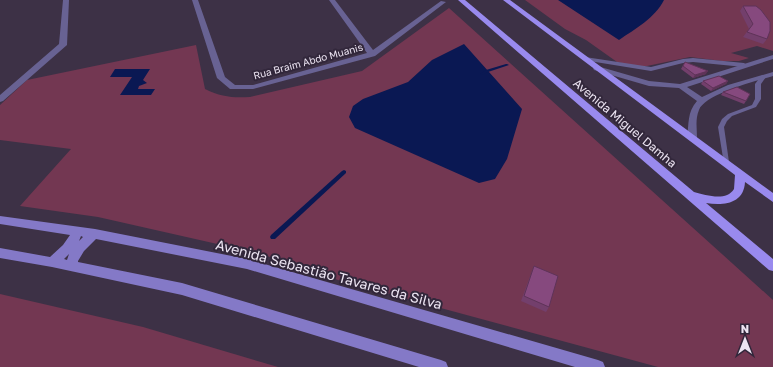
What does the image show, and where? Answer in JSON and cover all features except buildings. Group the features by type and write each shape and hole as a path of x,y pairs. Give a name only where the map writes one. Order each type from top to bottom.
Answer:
{"main road":[{"name":"Avenida Miguel Damha","path":"461,0 773,266"},
{"name":"Avenida Miguel Damha","path":"506,0 773,198"},
{"path":"690,195 712,200 725,200 735,196 739,190 740,174"},
{"name":"Avenida Sebastião Tavares da Silva","path":"0,220 96,234 247,264 598,367"},
{"path":"52,262 65,252 75,241 78,231"},
{"path":"71,266 73,255 84,242 96,234"},
{"path":"0,254 52,262 182,289 440,367"}],"street":[{"path":"0,99 63,45 66,0"},
{"name":"Rua Braim Abdo Muanis","path":"195,0 221,78 233,87 252,87 372,54 443,2"},
{"path":"332,0 372,54"},
{"path":"597,68 646,83 670,87 681,86 773,57"},
{"path":"744,65 763,77"},
{"path":"692,138 695,108 702,100 721,91 773,74"},
{"path":"681,86 702,100"}],"lane":[{"path":"585,59 651,69 693,60 744,65"},
{"path":"726,162 721,127 724,120 730,115 754,106 758,99 758,84 763,77"}],"shaded area":[{"path":"525,0 773,0 773,51 757,46 731,53 749,58 739,61 722,61 690,57 647,66 636,66 617,62 586,40 565,29"},
{"path":"558,0 664,0 650,18 619,40"},
{"path":"449,8 773,300 773,367 658,367 341,281 261,254 98,217 20,206 71,149 0,140 0,105 27,80 196,45 205,89 216,94 227,96 250,97 362,71"},
{"path":"464,44 522,109 507,159 495,179 479,183 355,128 349,117 353,106 363,99 408,82 432,60"},
{"path":"115,69 150,69 143,80 147,83 139,86 138,89 155,89 151,95 120,95 132,77 110,77"},
{"path":"0,294 143,327 278,367 0,367"}],"waterway":[{"path":"482,74 507,65"},
{"path":"273,237 344,172"}]}
